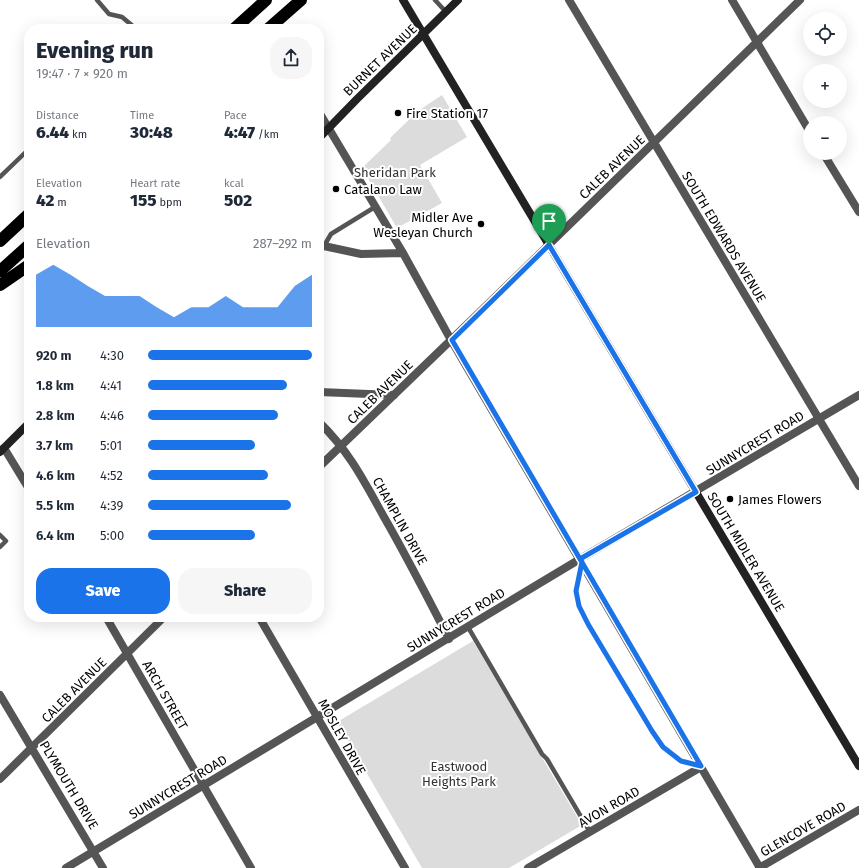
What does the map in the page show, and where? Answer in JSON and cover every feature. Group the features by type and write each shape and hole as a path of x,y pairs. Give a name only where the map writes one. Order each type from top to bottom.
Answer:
{"highway":[{"path":"240,24 266,0"},
{"path":"274,24 301,0"},
{"path":"0,241 24,219"},
{"path":"0,271 24,249"},
{"path":"0,285 24,268"}],"main road":[{"name":"SOUTH MIDLER AVENUE","path":"403,0 859,766"},
{"name":"BURNET AVENUE","path":"324,132 458,0"},
{"path":"2,450 24,428"}],"street":[{"name":"SOUTH EDWARDS AVENUE","path":"569,0 859,486"},
{"path":"732,0 803,120"},
{"name":"CALEB AVENUE","path":"324,461 452,340 800,0"},
{"path":"324,121 403,253 452,340 760,868"},
{"path":"827,160 859,212"},
{"path":"324,247 361,254 403,253"},
{"path":"324,392 394,395"},
{"name":"SUNNYCREST ROAD","path":"66,868 859,395"},
{"name":"CHAMPLIN DRIVE","path":"324,427 341,445 354,463 408,559 449,639"},
{"path":"2,450 24,482"},
{"name":"ARCH STREET","path":"109,622 251,868"},
{"name":"CALEB AVENUE","path":"0,779 159,622"},
{"name":"MOSLEY DRIVE","path":"262,622 404,868"},
{"name":"PLYMOUTH DRIVE","path":"0,695 103,868"},
{"name":"AVON ROAD","path":"528,868 701,766"},
{"name":"GLENCOVE ROAD","path":"760,868 859,810"}],"lane":[{"path":"96,0 109,14 122,17 130,24"},
{"path":"435,0 446,12"},
{"path":"0,177 24,154"},
{"path":"324,242 331,234 375,207"},
{"path":"0,535 6,541 0,547"},
{"path":"581,560 576,591 579,606 592,630 663,747 681,761 701,766"},
{"path":"468,627 542,754 547,759 590,832"}],"green space":[{"name":"Sheridan Park","path":"442,95 467,137 420,165 442,203 397,228 362,168 418,111"},
{"name":"Eastwood Heights Park","path":"473,641 582,825 509,868 422,868 337,722"}],"place":[{"name":"Fire Station 17","path":"398,113"},
{"name":"Catalano Law","path":"336,189"},
{"name":"Midler Ave Wesleyan Church","path":"481,224"},
{"name":"James Flowers","path":"730,499"}],"route":[{"path":"549,245 452,340 580,559 701,766 681,761 663,747 588,624 579,606 576,591 582,562 580,559 696,492 549,245"}]}
